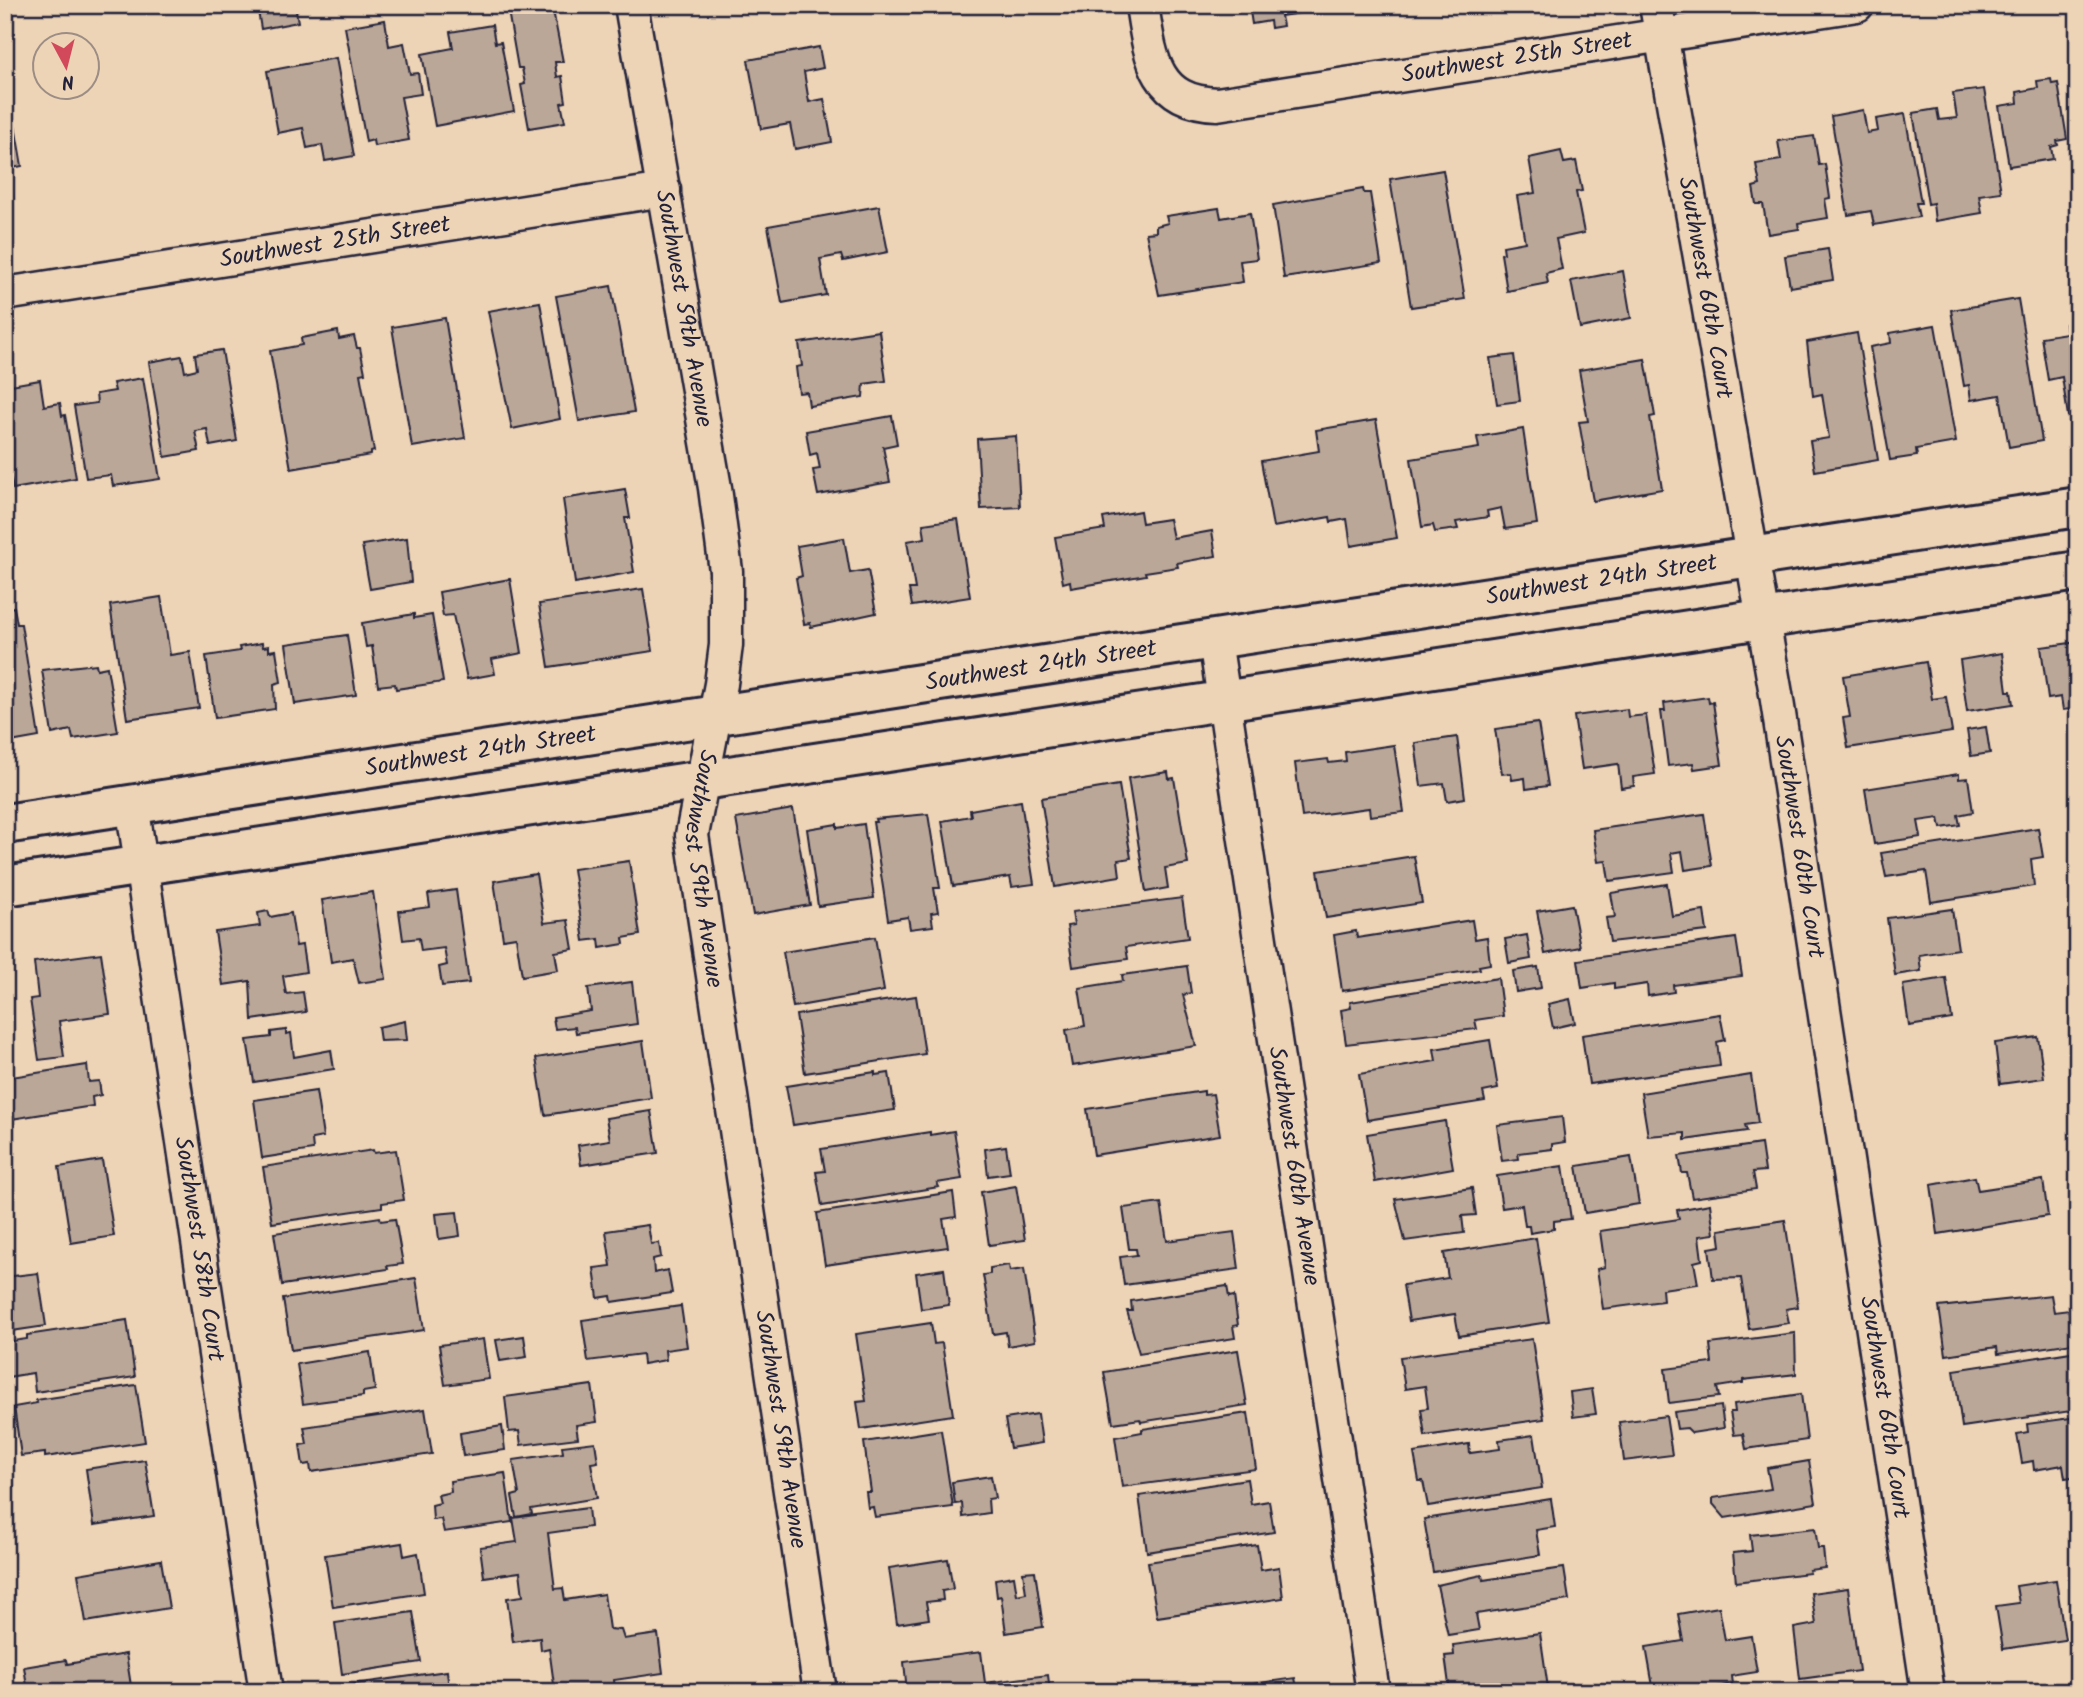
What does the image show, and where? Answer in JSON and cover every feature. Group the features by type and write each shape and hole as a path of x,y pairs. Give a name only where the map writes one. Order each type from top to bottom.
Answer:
{"main road":[{"name":"Southwest 24th Street","path":"5,824 716,718 2078,507"},
{"path":"5,886 2078,570"}],"street":[{"name":"Southwest 59th Avenue","path":"631,5 725,560 726,645 716,718 692,835 820,1692"},
{"name":"Southwest 25th Street","path":"1142,5 1153,61 1159,76 1178,95 1202,104 1234,103 1857,5"},
{"name":"Southwest 60th Court","path":"1656,5 1763,617 1928,1692"},
{"name":"Southwest 25th Street","path":"5,294 664,190"},
{"name":"Southwest 60th Avenue","path":"1215,640 1373,1692"},
{"name":"Southwest 58th Court","path":"132,804 266,1692"}],"building":[{"path":"257,5 295,5 298,22 261,29"},
{"path":"507,5 552,5 563,62 555,62 557,77 562,76 566,102 561,103 565,122 529,128 521,85 525,84 522,68 518,68"},
{"path":"1249,5 1333,5 1333,8 1281,16 1283,26 1271,28 1270,21 1252,24"},
{"path":"385,20 389,46 404,43 410,74 418,73 421,94 401,97 409,140 374,146 373,140 366,142 345,27"},
{"path":"492,25 495,43 501,42 514,111 435,126 422,54 453,48 450,32"},
{"path":"819,47 823,68 804,72 809,102 824,99 832,142 795,149 790,124 761,129 748,60"},
{"path":"336,58 354,156 325,161 322,145 307,148 303,128 278,133 267,71"},
{"path":"2051,79 2052,84 2058,83 2067,139 2057,141 2058,145 2051,147 2053,159 2009,166 1999,106 2018,103 2017,92 2038,88 2037,81"},
{"path":"1984,89 2001,192 1979,195 1982,213 1935,221 1933,203 1928,204 1913,113 1937,109 1939,120 1957,118 1953,93"},
{"path":"1863,110 1867,133 1878,131 1876,119 1905,114 1921,203 1916,203 1919,217 1874,225 1871,211 1848,215 1831,116"},
{"path":"15,126 22,166 8,169 13,198 5,199 5,127"},
{"path":"1814,136 1819,165 1825,164 1830,198 1825,199 1828,218 1798,223 1799,229 1768,234 1763,204 1756,204 1753,187 1760,185 1756,164 1781,160 1778,141"},
{"path":"1561,151 1564,163 1576,161 1582,191 1576,192 1584,233 1556,239 1562,269 1546,273 1548,283 1507,291 1501,254 1504,253 1503,246 1525,242 1517,196 1535,193 1529,158"},
{"path":"1443,170 1465,299 1411,307 1390,179"},
{"path":"1363,189 1364,193 1370,193 1381,263 1284,278 1273,205"},
{"path":"879,206 888,252 843,261 841,255 820,259 826,295 782,303 768,226"},
{"path":"1219,208 1221,218 1250,213 1257,259 1240,261 1243,282 1159,295 1146,233 1156,232 1156,226 1168,223 1166,216"},
{"path":"1828,249 1833,280 1790,287 1785,256"},
{"path":"1623,271 1631,318 1580,328 1571,281"},
{"path":"611,286 634,412 579,421 556,296"},
{"path":"2018,299 2042,441 2009,447 2000,395 1971,400 1969,385 1964,386 1951,310"},
{"path":"540,302 560,419 512,429 488,311"},
{"path":"445,318 465,438 412,447 392,327"},
{"path":"2078,322 2078,414 2068,416 2062,377 2048,380 2041,337 2067,333 2066,324"},
{"path":"1935,325 1956,442 1916,449 1917,456 1890,460 1870,347 1891,343 1890,333"},
{"path":"338,331 339,339 354,336 357,348 360,348 365,373 360,374 374,451 371,455 291,469 270,351 302,345 301,338"},
{"path":"879,331 886,381 864,384 863,397 809,406 807,392 799,393 796,367 802,366 799,343"},
{"path":"1857,333 1878,460 1815,471 1810,441 1829,438 1822,394 1813,396 1807,342"},
{"path":"222,350 237,441 210,446 207,429 195,431 199,451 165,457 149,362 182,356 185,372 197,369 195,354"},
{"path":"1514,355 1520,401 1497,404 1490,358"},
{"path":"1645,359 1655,416 1650,417 1662,489 1593,501 1579,422 1588,421 1579,370"},
{"path":"143,378 160,479 113,486 111,475 86,478 74,406 97,403 96,394 115,391 113,383"},
{"path":"40,380 44,406 60,403 62,416 65,415 76,478 13,489 5,445 5,386"},
{"path":"892,416 897,444 883,447 890,482 818,495 813,470 820,469 817,453 810,455 806,431"},
{"path":"1376,420 1397,538 1351,546 1347,519 1331,522 1330,517 1273,527 1261,461 1319,451 1316,430"},
{"path":"1523,429 1537,524 1505,529 1501,508 1487,511 1488,517 1456,522 1458,529 1435,532 1433,525 1422,527 1411,459 1479,448 1477,437"},
{"path":"1016,436 1020,507 981,509 977,439"},
{"path":"625,489 630,518 625,518 634,572 575,583 563,499"},
{"path":"1140,511 1142,523 1169,519 1173,538 1212,531 1216,556 1177,563 1178,567 1145,572 1146,575 1071,588 1070,581 1063,583 1055,537 1105,529 1103,518"},
{"path":"958,519 970,597 912,606 909,589 915,589 907,541 925,538 923,524"},
{"path":"407,538 411,582 370,589 362,545"},
{"path":"844,538 850,573 868,570 876,613 811,627 810,623 804,624 796,578 802,576 797,546"},
{"path":"510,579 522,653 492,659 495,674 467,679 453,615 443,616 439,592"},
{"path":"643,589 653,651 549,667 539,604"},
{"path":"161,597 170,655 190,652 199,708 127,719 110,605"},
{"path":"14,607 17,624 21,624 39,737 5,743 5,609"},
{"path":"414,614 414,618 432,615 443,682 396,689 395,684 378,686 372,646 366,647 362,623"},
{"path":"347,635 356,695 295,704 286,644"},
{"path":"2078,642 2078,708 2063,710 2061,697 2048,699 2041,647"},
{"path":"262,643 263,647 269,646 269,651 276,650 281,682 274,684 275,709 215,718 206,656 240,651 239,647"},
{"path":"2002,653 2007,691 2011,691 2013,704 1967,711 1960,660"},
{"path":"1926,662 1932,699 1946,697 1952,732 1848,748 1843,718 1850,717 1843,676"},
{"path":"96,664 97,669 107,667 118,732 73,739 71,730 52,734 42,670"},
{"path":"1708,697 1709,703 1713,702 1722,765 1694,769 1693,763 1668,766 1661,711 1665,711 1664,703"},
{"path":"1627,709 1628,717 1646,715 1655,774 1633,777 1634,786 1621,788 1618,764 1582,769 1574,716"},
{"path":"1538,723 1548,786 1526,789 1525,778 1512,780 1511,773 1502,774 1495,729"},
{"path":"1986,727 1990,753 1971,756 1967,730"},
{"path":"1457,737 1465,798 1447,801 1444,783 1421,786 1415,743"},
{"path":"1394,745 1404,812 1370,816 1369,808 1302,817 1295,763 1328,759 1329,763 1346,761 1345,752"},
{"path":"1168,772 1169,779 1174,778 1188,864 1165,868 1168,888 1146,892 1128,778"},
{"path":"1959,774 1959,779 1968,778 1973,812 1958,815 1960,825 1941,828 1939,818 1918,821 1921,837 1874,844 1865,789"},
{"path":"1119,785 1131,858 1118,860 1120,876 1055,887 1041,798"},
{"path":"1021,801 1034,884 1012,887 1010,877 953,886 942,821 971,816 970,810"},
{"path":"793,809 810,905 753,915 736,819"},
{"path":"928,814 940,888 934,888 938,912 931,913 933,926 910,929 908,917 888,920 873,822 876,822 875,819"},
{"path":"1704,814 1712,866 1685,870 1682,851 1671,853 1674,872 1609,881 1606,861 1598,862 1593,830"},
{"path":"837,824 837,828 864,824 874,898 818,906 807,829"},
{"path":"2038,828 2043,857 2031,859 2034,886 1931,902 1926,871 1886,877 1881,853"},
{"path":"1414,856 1422,903 1326,918 1318,871"},
{"path":"629,861 640,935 623,938 624,944 600,948 599,939 584,941 573,869"},
{"path":"536,874 544,923 568,920 573,949 555,952 558,970 522,976 516,937 503,939 494,881"},
{"path":"1667,884 1672,916 1704,911 1707,931 1610,942 1606,918 1615,917 1611,893"},
{"path":"456,890 469,983 442,986 439,967 447,965 444,948 421,951 419,938 403,940 399,911 430,907 428,894"},
{"path":"373,892 386,979 359,983 353,958 331,962 322,900"},
{"path":"1182,898 1188,938 1126,947 1128,959 1073,967 1067,926 1074,925 1072,912"},
{"path":"1572,905 1580,947 1545,954 1537,911"},
{"path":"1952,909 1958,949 1919,955 1921,971 1895,975 1887,918"},
{"path":"268,911 270,917 291,913 296,946 302,945 306,972 283,976 286,994 303,992 306,1012 252,1020 250,981 223,985 215,932 260,926 258,913"},
{"path":"1472,920 1475,939 1487,937 1490,964 1479,966 1480,969 1342,991 1334,935 1356,931 1357,938"},
{"path":"1527,935 1531,959 1509,963 1505,939"},
{"path":"875,937 884,991 793,1007 783,952"},
{"path":"1736,938 1742,976 1673,985 1674,992 1648,996 1647,984 1614,989 1614,983 1582,988 1578,960"},
{"path":"101,953 110,1014 59,1021 64,1057 39,1060 30,999 38,998 34,962"},
{"path":"1187,966 1191,993 1183,995 1196,1046 1072,1066 1066,1030 1085,1026 1079,988 1123,981 1122,975"},
{"path":"1538,967 1541,988 1516,992 1513,971"},
{"path":"1498,978 1503,1016 1475,1020 1477,1029 1346,1044 1341,1010 1351,1008 1350,1002"},
{"path":"1946,978 1952,1019 1909,1026 1903,985"},
{"path":"632,982 637,1024 576,1033 575,1027 555,1029 553,1017 591,1011 588,988"},
{"path":"916,996 925,1054 805,1073 796,1015"},
{"path":"1570,999 1575,1023 1553,1028 1548,1004"},
{"path":"5,1003 9,1003 11,1019 5,1020"},
{"path":"1720,1014 1725,1040 1717,1042 1720,1066 1589,1084 1582,1035"},
{"path":"405,1021 407,1040 380,1041 378,1027"},
{"path":"286,1030 286,1034 291,1033 294,1057 331,1050 334,1069 254,1082 247,1040 271,1037 271,1032"},
{"path":"2038,1037 2044,1078 2000,1084 1995,1043"},
{"path":"1490,1040 1498,1089 1483,1092 1485,1101 1367,1120 1359,1074 1436,1061 1434,1049"},
{"path":"643,1041 651,1098 545,1115 536,1058"},
{"path":"87,1065 89,1082 99,1081 101,1095 92,1097 93,1106 5,1120 5,1078"},
{"path":"875,1072 875,1075 889,1073 895,1110 793,1125 786,1086"},
{"path":"1751,1075 1758,1123 1745,1125 1747,1131 1685,1140 1685,1133 1648,1136 1641,1093"},
{"path":"316,1091 323,1137 312,1139 313,1150 262,1158 254,1100"},
{"path":"1204,1091 1204,1095 1213,1094 1220,1135 1094,1155 1087,1109"},
{"path":"651,1111 658,1153 581,1165 578,1145 610,1140 606,1118"},
{"path":"1562,1117 1565,1142 1552,1144 1552,1149 1518,1153 1519,1159 1502,1161 1497,1125"},
{"path":"1445,1121 1453,1168 1375,1182 1367,1134"},
{"path":"954,1131 962,1179 937,1183 939,1187 822,1206 816,1172 825,1171 821,1149 930,1132 930,1135"},
{"path":"1761,1144 1765,1171 1753,1172 1756,1189 1692,1198 1687,1173 1682,1173 1679,1156"},
{"path":"1006,1146 1010,1173 988,1176 985,1149"},
{"path":"373,1150 374,1153 396,1150 404,1200 382,1203 382,1207 272,1223 263,1167"},
{"path":"1631,1157 1639,1204 1585,1213 1577,1166"},
{"path":"102,1160 114,1236 71,1243 59,1167"},
{"path":"1563,1166 1571,1219 1554,1221 1554,1229 1530,1233 1529,1226 1525,1226 1522,1205 1502,1208 1497,1176"},
{"path":"1975,1177 1978,1190 2043,1180 2048,1216 1938,1234 1931,1185"},
{"path":"1016,1186 1025,1240 989,1245 981,1192"},
{"path":"1472,1188 1476,1215 1462,1216 1464,1233 1405,1241 1395,1199"},
{"path":"953,1192 956,1217 943,1219 948,1247 825,1265 817,1213"},
{"path":"1161,1203 1167,1241 1234,1232 1239,1269 1124,1285 1120,1257 1137,1255 1136,1249 1129,1249 1123,1208"},
{"path":"1710,1204 1714,1234 1699,1236 1702,1260 1694,1262 1698,1284 1662,1289 1663,1301 1603,1309 1597,1269 1605,1267 1600,1231 1679,1219 1677,1210"},
{"path":"457,1212 460,1236 439,1239 436,1214"},
{"path":"380,1217 381,1221 395,1219 403,1264 387,1266 388,1269 282,1285 274,1233"},
{"path":"1785,1220 1798,1307 1786,1309 1789,1323 1749,1329 1741,1278 1713,1279 1709,1248 1721,1246 1719,1230"},
{"path":"648,1225 651,1244 659,1243 661,1257 653,1259 654,1273 668,1270 672,1293 612,1302 611,1296 598,1298 594,1268 611,1266 606,1231"},
{"path":"1536,1238 1549,1322 1459,1336 1455,1314 1409,1321 1403,1285 1448,1278 1444,1253"},
{"path":"1009,1265 1010,1271 1024,1269 1035,1341 1008,1346 1006,1332 993,1334 983,1275 990,1274 990,1268"},
{"path":"944,1269 949,1305 921,1309 916,1273"},
{"path":"38,1273 46,1326 5,1332 5,1277"},
{"path":"416,1278 424,1330 291,1350 283,1299"},
{"path":"1227,1286 1229,1297 1234,1296 1238,1325 1233,1326 1235,1338 1139,1353 1127,1311 1132,1311 1131,1301"},
{"path":"2051,1295 2054,1312 2069,1310 2073,1343 1998,1354 1997,1347 1946,1355 1939,1307"},
{"path":"681,1306 687,1347 665,1350 666,1360 643,1364 642,1354 588,1361 582,1320"},
{"path":"127,1320 135,1377 35,1392 33,1373 8,1377 5,1342 27,1339 27,1335"},
{"path":"931,1323 934,1344 942,1343 953,1415 861,1429 857,1402 866,1401 856,1334"},
{"path":"1795,1333 1796,1374 1743,1380 1743,1383 1717,1387 1719,1397 1669,1403 1665,1369 1712,1363 1710,1344"},
{"path":"524,1336 527,1357 500,1361 496,1340"},
{"path":"483,1339 489,1379 445,1385 439,1345"},
{"path":"1532,1339 1544,1419 1425,1436 1421,1409 1428,1408 1425,1386 1405,1389 1400,1357"},
{"path":"1238,1350 1247,1405 1141,1422 1140,1419 1113,1423 1104,1372"},
{"path":"370,1352 375,1390 363,1392 363,1396 303,1404 297,1364"},
{"path":"2071,1352 2072,1357 2078,1356 2078,1410 1962,1427 1954,1370"},
{"path":"136,1385 145,1442 45,1457 45,1453 21,1456 14,1407 37,1403 36,1400"},
{"path":"592,1385 597,1422 576,1425 578,1438 521,1445 519,1431 509,1432 505,1397"},
{"path":"1592,1389 1596,1414 1573,1417 1570,1392"},
{"path":"1801,1394 1807,1440 1746,1449 1743,1434 1734,1435 1730,1412 1735,1412 1734,1404"},
{"path":"1721,1406 1724,1428 1692,1433 1687,1428 1677,1429 1674,1412"},
{"path":"425,1409 432,1454 311,1472 310,1464 303,1465 300,1445 307,1444 304,1427"},
{"path":"1248,1413 1256,1469 1122,1487 1115,1437 1142,1432 1142,1429"},
{"path":"1038,1414 1042,1443 1010,1448 1005,1419"},
{"path":"1666,1416 1672,1455 1624,1461 1619,1422"},
{"path":"2078,1417 2078,1476 2065,1478 2063,1465 2034,1470 2033,1461 2022,1463 2017,1434 2028,1432 2027,1424"},
{"path":"502,1426 505,1450 463,1456 460,1433"},
{"path":"941,1430 953,1507 875,1517 873,1507 868,1508 866,1492 871,1492 864,1442"},
{"path":"1534,1435 1542,1488 1428,1506 1423,1481 1419,1481 1414,1453 1469,1444 1470,1453 1500,1449 1499,1440"},
{"path":"595,1442 598,1462 591,1463 597,1498 531,1509 532,1514 516,1517 512,1496 519,1494 513,1460 563,1453 562,1446"},
{"path":"145,1460 154,1516 94,1525 86,1469"},
{"path":"1809,1461 1816,1503 1725,1518 1713,1504 1713,1498 1771,1489 1767,1468"},
{"path":"505,1473 512,1522 444,1532 441,1519 433,1520 432,1505 440,1503 438,1495 451,1492 450,1481"},
{"path":"991,1476 995,1498 988,1499 989,1513 963,1517 962,1503 955,1504 952,1482"},
{"path":"1247,1479 1251,1504 1269,1501 1274,1532 1147,1552 1139,1496"},
{"path":"1551,1499 1555,1527 1536,1530 1540,1555 1433,1572 1424,1519"},
{"path":"588,1508 590,1527 548,1533 555,1589 563,1588 565,1600 604,1594 609,1629 621,1630 624,1639 658,1634 663,1673 614,1680 615,1688 555,1692 549,1648 541,1650 540,1638 513,1642 507,1598 523,1596 520,1572 484,1577 480,1547 517,1542 513,1518"},
{"path":"1815,1528 1818,1548 1823,1548 1825,1568 1809,1570 1810,1573 1736,1582 1733,1553 1752,1551 1750,1535"},
{"path":"402,1543 404,1556 418,1553 424,1593 333,1607 325,1555"},
{"path":"1257,1545 1261,1570 1279,1567 1283,1598 1157,1617 1148,1562"},
{"path":"2078,1557 2078,1586 2077,1586 2073,1558"},
{"path":"948,1559 953,1589 942,1591 943,1600 926,1602 929,1619 897,1624 889,1568"},
{"path":"161,1560 169,1608 86,1622 78,1574"},
{"path":"1564,1568 1569,1600 1476,1614 1479,1630 1448,1635 1437,1585 1482,1575 1483,1580"},
{"path":"1035,1571 1043,1627 1006,1633 1001,1596 997,1597 995,1579 1014,1576 1017,1595 1026,1593 1023,1572"},
{"path":"2056,1580 2065,1640 2003,1649 1996,1606 2019,1603 2016,1586"},
{"path":"1848,1588 1859,1671 1800,1679 1794,1628 1816,1624 1811,1593"},
{"path":"1719,1607 1725,1640 1751,1636 1757,1672 1731,1676 1732,1684 1711,1688 1711,1692 1654,1692 1646,1647 1683,1641 1678,1614"},
{"path":"413,1612 421,1662 342,1674 335,1623"},
{"path":"1540,1633 1548,1688 1521,1692 1450,1692 1445,1656 1454,1655 1453,1645"},
{"path":"981,1652 985,1683 1048,1675 1050,1692 907,1692 904,1662"},
{"path":"126,1654 132,1692 28,1692 24,1667 66,1660 67,1664"},
{"path":"447,1671 449,1690 462,1688 463,1692 348,1692 347,1685"},
{"path":"1295,1678 1298,1692 1210,1692 1210,1690"}]}
